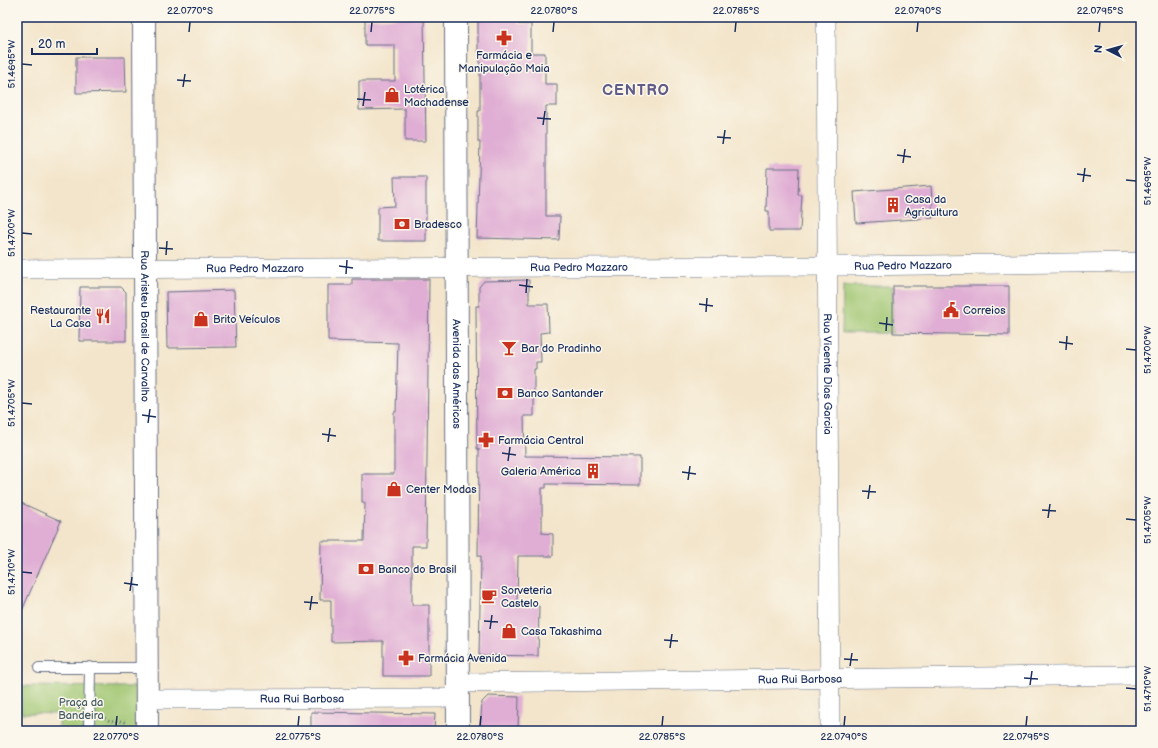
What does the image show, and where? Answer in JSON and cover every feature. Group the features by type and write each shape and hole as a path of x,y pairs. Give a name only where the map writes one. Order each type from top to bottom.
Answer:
{"street":[{"name":"Rua Aristeu Brasil de Carvalho","path":"139,726 146,699 144,17"},
{"name":"Avenida das Américas","path":"456,17 458,268 458,731"},
{"name":"Rua Vicente Dias Garcia","path":"826,17 830,731"},
{"name":"Rua Pedro Mazzaro","path":"17,269 145,270 827,266 1141,262"},
{"name":"Rua Rui Barbosa","path":"146,699 829,679 1141,676"}],"lane":[{"path":"89,731 90,667"},
{"path":"38,668 146,668"}],"path":[{"path":"89,705 109,721 139,726"}],"green space":[{"path":"843,286 893,286 893,333 842,333"},
{"name":"Praça da Bandeira","path":"21,686 138,687 137,731 59,731 59,714 21,713"}],"building":[{"path":"424,17 426,141 405,141 405,109 359,110 359,81 395,81 395,45 365,45 365,19"},
{"path":"478,17 518,17 518,24 531,24 531,53 545,53 545,84 557,84 557,106 546,106 546,216 560,216 559,240 477,238 480,142 478,142 478,111 480,111 480,52 478,52"},
{"path":"76,57 125,57 126,92 76,93"},
{"path":"767,168 799,168 798,195 802,195 800,231 769,231 769,211 766,211"},
{"name":"Bradesco","path":"394,177 426,177 426,241 378,241 378,207 395,206"},
{"name":"Casa da Agricultura","path":"931,186 933,218 856,223 854,192"},
{"path":"352,279 429,279 426,546 412,546 412,605 429,605 429,676 383,676 383,641 331,642 331,600 320,600 321,541 364,541 365,503 362,503 362,474 394,474 394,412 396,412 398,343 328,341 328,285 352,285"},
{"path":"529,280 529,304 548,304 549,332 540,333 541,362 536,362 536,369 534,369 534,416 524,416 525,456 640,457 640,485 546,484 546,488 542,488 542,533 553,534 553,556 518,556 517,606 539,606 538,656 479,655 481,556 478,556 479,449 477,449 476,306 479,306 479,287 484,281"},
{"name":"Correios","path":"893,286 1009,286 1009,335 893,333"},
{"name":"Restaurante La Casa","path":"80,287 121,287 126,292 126,341 79,341"},
{"name":"Brito Veículos","path":"234,290 236,347 167,348 166,292"},
{"path":"17,501 61,521 17,622"},
{"path":"488,696 519,697 518,731 480,731 482,702"},
{"path":"311,712 435,714 434,731 311,731"}],"place":[{"name":"Farmácia e Manipulação Maia","path":"504,38"},
{"name":"Lotérica Machadense","path":"392,95"},
{"name":"Casa da Agricultura","path":"893,205"},
{"name":"Bradesco","path":"402,224"},
{"name":"Correios","path":"951,310"},
{"name":"Restaurante La Casa","path":"103,316"},
{"name":"Brito Veículos","path":"201,319"},
{"name":"Bar do Pradinho","path":"509,348"},
{"name":"Banco Santander","path":"505,393"},
{"name":"Farmácia Central","path":"486,440"},
{"name":"Galeria América","path":"593,471"},
{"name":"Center Modas","path":"394,489"},
{"name":"Banco do Brasil","path":"366,569"},
{"name":"Sorveteria Castelo","path":"489,596"},
{"name":"Casa Takashima","path":"509,631"},
{"name":"Farmácia Avenida","path":"406,658"}],"district":[{"name":"CENTRO","path":"636,90"}]}
